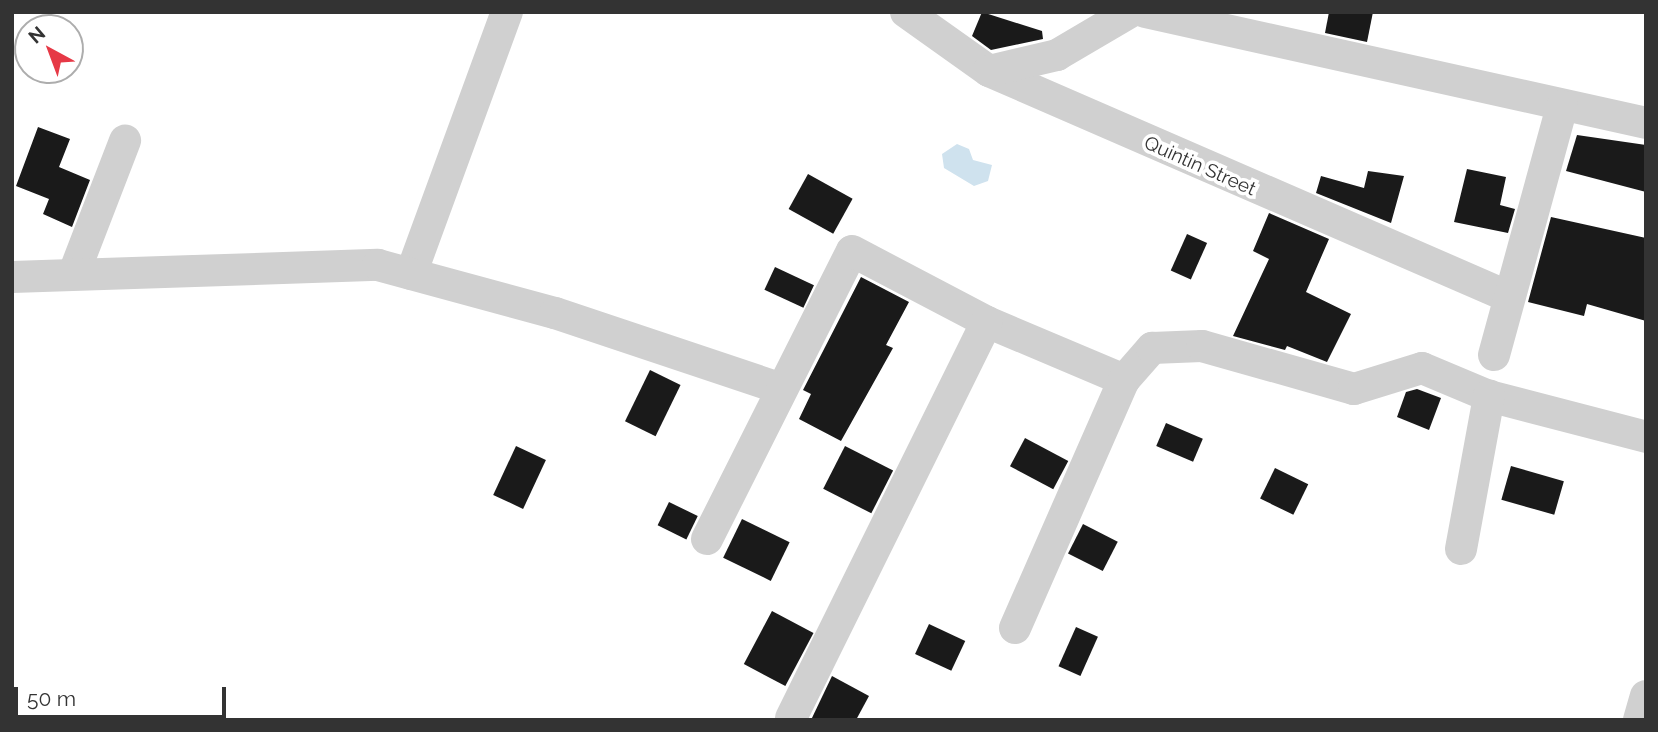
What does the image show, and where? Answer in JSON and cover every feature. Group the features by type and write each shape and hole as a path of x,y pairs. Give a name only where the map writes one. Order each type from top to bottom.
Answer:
{"street":[{"path":"411,274 507,12"},
{"name":"Quintin Street","path":"906,12 989,71 1507,296"},
{"path":"989,71 1057,55 1130,12"},
{"path":"1145,12 1562,106 1646,122"},
{"path":"1494,355 1507,296 1562,106"},
{"path":"74,273 125,141"},
{"path":"707,540 852,251 987,322 1124,380"},
{"path":"12,277 378,265 555,313 782,389"},
{"path":"791,719 987,322"},
{"path":"1015,628 1124,380 1152,348 1202,345 1353,389 1422,368 1489,396 1646,437"},
{"path":"1461,549 1489,396"},
{"path":"1639,720 1646,696"}],"water":[{"path":"957,144 969,149 973,160 992,165 988,181 974,186 944,168 942,154"}],"building":[{"path":"982,12 1042,31 1043,39 991,50 972,36"},
{"path":"1329,12 1373,12 1367,42 1325,33"},
{"path":"38,127 70,139 59,167 90,180 72,227 43,214 49,199 16,186"},
{"path":"1577,135 1646,145 1646,192 1566,171"},
{"path":"1467,169 1506,177 1500,205 1515,209 1508,233 1454,222"},
{"path":"1368,171 1404,176 1391,223 1316,193 1321,176 1364,188"},
{"path":"808,174 853,199 833,234 789,209"},
{"path":"1269,213 1329,239 1306,292 1351,314 1327,362 1287,346 1285,350 1233,336 1269,259 1253,251"},
{"path":"1551,217 1646,238 1646,321 1587,304 1584,316 1528,302"},
{"path":"1187,234 1207,243 1191,279 1171,271"},
{"path":"775,267 814,285 803,308 764,290"},
{"path":"861,277 909,302 886,345 893,348 841,441 799,419 811,394 803,390"},
{"path":"650,370 681,385 656,436 625,421"},
{"path":"1417,389 1441,398 1429,430 1397,417 1406,392"},
{"path":"1166,423 1203,439 1193,462 1156,446"},
{"path":"1025,438 1068,461 1053,489 1010,466"},
{"path":"516,446 546,460 523,509 493,495"},
{"path":"845,446 893,471 871,513 823,489"},
{"path":"1511,466 1564,481 1554,515 1501,500"},
{"path":"1275,468 1308,484 1293,515 1260,499"},
{"path":"669,502 698,516 686,539 658,525"},
{"path":"742,519 790,542 771,581 723,558"},
{"path":"1083,524 1118,542 1103,571 1068,553"},
{"path":"772,611 813,633 785,686 744,664"},
{"path":"929,624 965,641 951,671 915,654"},
{"path":"1076,627 1098,637 1080,676 1059,666"},
{"path":"832,676 869,696 856,720 811,720"}]}
